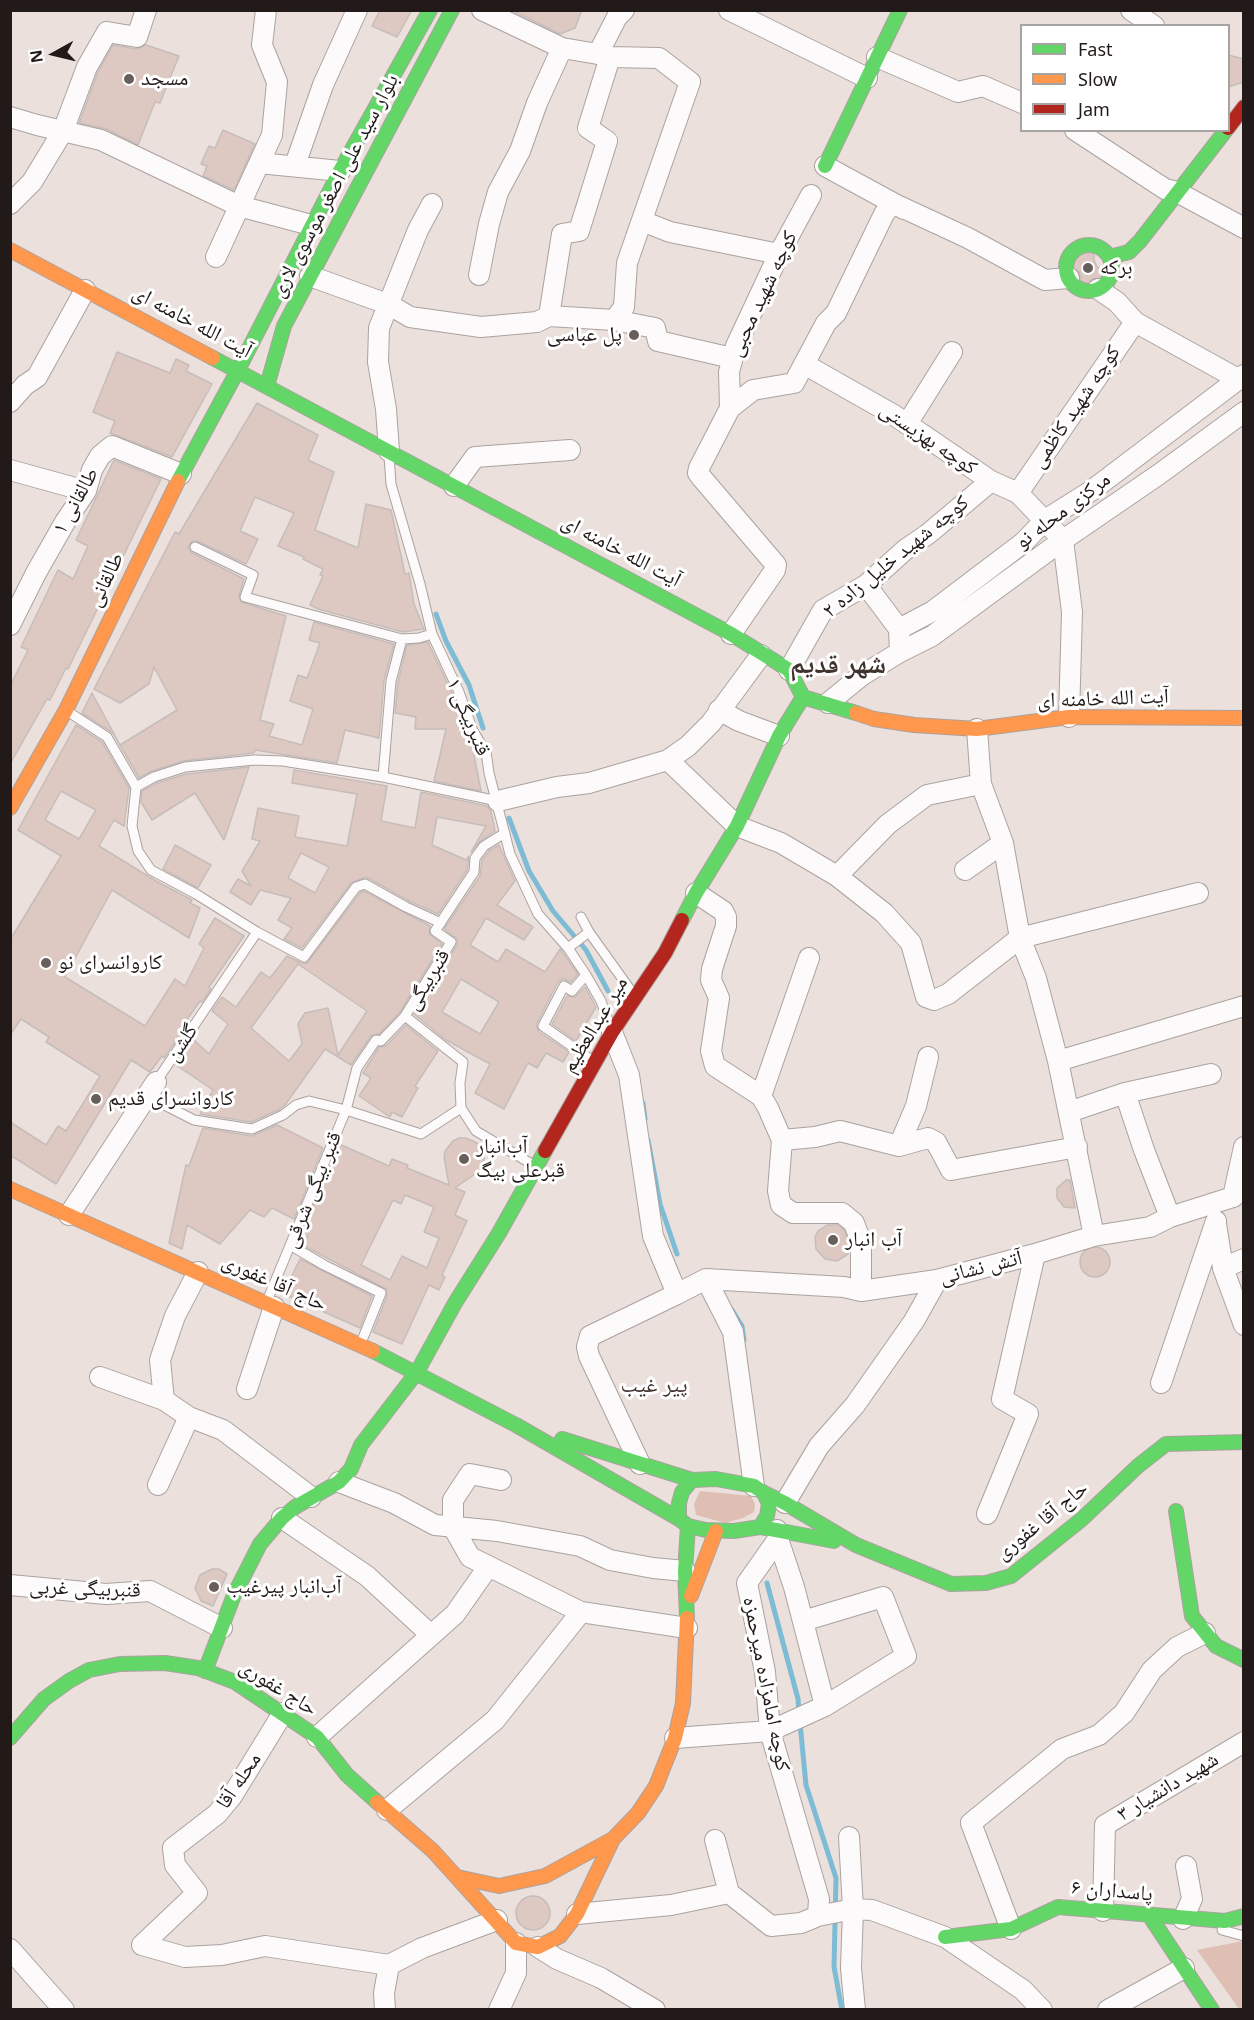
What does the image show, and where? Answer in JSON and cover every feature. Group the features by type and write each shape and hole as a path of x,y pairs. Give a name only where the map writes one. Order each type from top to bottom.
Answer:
{"main road":[{"name":"بلوار سید علی اصغر موسوی لاری","path":"238,370 311,225 429,10"},
{"name":"بلوار سید علی اصغر موسوی لاری","path":"267,386 284,326 452,10"},
{"path":"825,166 900,10"},
{"path":"1109,257 1129,252 1140,241 1221,132"},
{"path":"1082,246 1097,247 1109,257 1112,266 1111,275 1098,289 1085,290 1072,284 1068,278 1066,270 1070,255 1082,246"},
{"name":"آیت الله خامنه ای","path":"14,259 85,290 238,370 731,634 761,655 789,670"},
{"path":"265,318 284,326"},
{"name":"طالقانی","path":"10,808 66,710 181,474 238,370"},
{"path":"789,670 803,697"},
{"name":"آیت الله خامنه ای","path":"803,697 874,719 914,725 977,729 1069,717 1244,718"},
{"name":"میر عبدالعظیم","path":"339,1482 351,1469 361,1445 417,1372 455,1303 537,1167 612,1032 665,953 696,893 737,826 779,736 803,697"},
{"name":"حاج آقا غفوری","path":"12,1193 69,1215 198,1272 417,1372 516,1425 684,1522"},
{"name":"حاج آقا غفوری","path":"516,1425 692,1480 716,1479 759,1489 856,1545 951,1584 986,1583 1011,1576 1082,1519 1138,1466 1166,1444 1244,1442"},
{"path":"457,1877 499,1886 517,1884 545,1876 613,1839 638,1813 656,1786 675,1738 683,1703 686,1620 684,1522 679,1503 681,1492 692,1480"},
{"path":"205,1671 234,1595 260,1544 294,1507 339,1482"},
{"path":"684,1522 716,1531 771,1528 769,1504 759,1489"},
{"path":"1176,1511 1192,1616 1216,1646 1244,1660"},
{"name":"حاج آقا غفوری","path":"771,1528 856,1545"},
{"path":"686,1620 716,1531"},
{"name":"حاج غفوری","path":"10,1738 18,1713 89,1670 120,1664 165,1663 205,1671 235,1682 317,1737 347,1775 433,1851 516,1942"},
{"path":"516,1942 538,1947 560,1936 577,1914 613,1839"},
{"name":"پاسداران ۶","path":"945,1937 1011,1929 1058,1907 1183,1919 1225,1921 1244,1916"},
{"path":"1149,1916 1212,2010"}],"street":[{"path":"10,204 32,182 63,131 87,67 107,32 137,37 146,10"},
{"path":"216,257 272,135 277,82 262,45 266,10"},
{"path":"295,165 323,85 357,10"},
{"path":"482,10 562,48 604,56 659,58 690,82 627,263 624,307 614,320"},
{"path":"549,316 562,234 579,231 607,141 588,128 604,56 617,17 624,10"},
{"path":"729,10 867,78"},
{"path":"1131,10 1151,24"},
{"path":"479,275 498,192 520,151 537,104 562,48"},
{"path":"877,57 958,92 983,86 1020,102"},
{"path":"10,117 101,140 239,206 311,225"},
{"path":"1078,132 1165,189 1177,192 1244,228"},
{"path":"259,163 340,171"},
{"path":"825,166 901,207 968,238 1045,280 1068,278"},
{"name":"کوچه شهید محبی","path":"731,634 776,570 776,565 698,473 730,408 729,372 732,358 779,254 811,195"},
{"path":"389,451 386,409 378,362 379,328 418,230 432,204"},
{"path":"730,408 753,390 794,382 826,323 836,313 884,214 890,206 901,207"},
{"path":"642,221 670,232 726,241 779,254"},
{"path":"310,276 390,305 410,317 481,327 537,322 549,316 614,320 655,328 658,341 732,358"},
{"path":"1098,289 1117,302 1135,321 1241,377"},
{"path":"10,402 25,385 37,377 85,290"},
{"name":"کوچه شهید کاظمی","path":"1018,493 1135,321"},
{"path":"907,424 952,352"},
{"name":"کوچه بهزیستی","path":"804,364 894,415 991,481 1018,493 1063,540"},
{"name":"مرکزی محله نو","path":"899,629 933,611 1024,542 1045,520 1091,491 1241,377"},
{"path":"1069,717 1072,612 1063,540 1244,412"},
{"name":"طالقانی ۱","path":"10,625 36,573 86,491 92,470 100,456 112,446 181,474"},
{"path":"454,486 475,457 570,450"},
{"path":"10,470 86,491"},
{"name":"کوچه شهید خلیل زاده ۲","path":"789,670 823,610 866,585 906,549 928,534 991,481"},
{"name":"مرکزی محله نو","path":"828,703 861,676 900,652 933,636 1063,540"},
{"path":"866,585 899,629 900,652"},
{"path":"498,801 557,787 589,783 668,760 688,746 711,723 761,655"},
{"path":"719,711 779,736"},
{"path":"977,729 981,784 1003,843 1020,938 1036,978 1058,1061 1094,1236"},
{"path":"668,760 737,826 781,843 837,876 884,913 911,943 926,997 934,1000 948,994 1020,938 1198,893"},
{"path":"837,876 888,824 927,795 981,784"},
{"path":"965,870 1003,843"},
{"path":"696,893 723,911 726,917 726,926 712,969 711,981 719,998 711,1051 715,1066 761,1096 768,1108 782,1140 778,1191 782,1205 793,1213 842,1213 854,1223 861,1242 861,1291"},
{"path":"761,1096 809,958"},
{"path":"1058,1061 1244,1006"},
{"path":"612,1032 629,1075 653,1236 677,1294"},
{"path":"898,1146 916,1106 928,1057"},
{"path":"1068,1112 1125,1093 1211,1074"},
{"name":"گلشن","path":"69,1215 151,1089"},
{"path":"1125,1093 1170,1216"},
{"path":"782,1140 815,1137 840,1131 898,1146 928,1138 936,1142 951,1170 1077,1147"},
{"path":"1238,1192 1244,1147"},
{"name":"آتش نشانی","path":"706,1279 844,1287 861,1291 937,1280 1094,1236 1150,1227 1170,1216 1214,1212 1238,1192"},
{"path":"1214,1212 1223,1268 1244,1325"},
{"path":"1161,1383 1214,1212"},
{"path":"987,1514 1028,1414 1002,1399 1035,1254"},
{"path":"1223,1268 1244,1258"},
{"path":"164,1400 160,1360 175,1317 198,1272"},
{"path":"640,1464 589,1356 587,1347 590,1336 706,1279 733,1332 759,1489"},
{"path":"785,1503 819,1446 855,1405 914,1321 937,1280"},
{"path":"247,1389 270,1305"},
{"path":"100,1377 164,1400 189,1417 223,1430 311,1497"},
{"path":"158,1485 189,1417"},
{"path":"501,1480 470,1474 453,1500 453,1527 470,1557 581,1612 686,1620"},
{"path":"339,1482 394,1503 435,1525 497,1531 580,1546 610,1560 685,1571"},
{"path":"282,1518 367,1576 431,1635"},
{"path":"771,1528 794,1587 825,1706"},
{"name":"کوچه امامزاده میرحمزه","path":"771,1528 747,1583 765,1672 770,1731 819,1899 818,1916"},
{"path":"317,1737 454,1614 488,1567"},
{"name":"قنبربیگی غربی","path":"10,1585 106,1594 150,1591 222,1628"},
{"path":"675,1738 770,1731 825,1706 906,1656 883,1597 803,1621"},
{"path":"387,1810 495,1720 581,1612"},
{"path":"1011,1929 971,1823 1062,1749 1099,1736 1124,1713 1152,1670 1177,1647 1205,1633"},
{"name":"محله آقا","path":"283,1713 232,1796 217,1814 173,1848 175,1865 197,1893 142,1946 185,1957 222,1955 265,1946 390,1965"},
{"name":"شهید دانشیار ۳","path":"1103,1911 1105,1825 1244,1742"},
{"path":"849,1838 853,1909 851,1968 855,2010"},
{"path":"715,1840 729,1893 771,1926 801,1923 818,1916 853,1909 872,1910 945,1937 1023,1990 1042,2010"},
{"path":"1183,1919 1192,1899 1186,1866"},
{"path":"577,1914 671,1905 729,1893"},
{"path":"385,2010 384,1993 390,1965 422,1948 497,1920"},
{"path":"499,2010 516,1973 516,1942"},
{"path":"538,1947 557,1959 600,1978 655,2010"},
{"path":"10,1948 64,2010"},
{"path":"1108,2010 1184,1968"}],"lane":[{"name":"قنبربیگی ۱","path":"389,451 391,484 432,634 459,692 473,732 486,752 489,773 510,854 538,914 568,948 601,1001 612,1032"},
{"path":"195,548 253,575 245,597 402,639 419,638 432,634"},
{"path":"383,777 391,681 402,639"},
{"path":"66,710 106,737 136,787 132,825 138,851 151,870 196,894 257,932 304,957 356,887 365,884 441,923"},
{"path":"136,787 154,777 185,767 254,760 284,761 383,777 498,801"},
{"name":"قنبربیگی","path":"461,1108 460,1083 463,1062 405,1016 451,942 435,931 474,872 475,858 484,846 505,833"},
{"path":"581,917 589,932 636,997"},
{"name":"گلشن","path":"151,1089 257,932"},
{"path":"568,948 589,932"},
{"path":"586,975 572,991 564,986 543,1026 595,1063"},
{"name":"قنبر بیگی شرقی","path":"270,1305 290,1245 346,1110 357,1068 376,1040 381,1041 405,1016"},
{"path":"151,1089 194,1120 252,1129 283,1115 296,1105 309,1101 422,1134 461,1108 476,1131 537,1167"},
{"path":"290,1245 324,1265 381,1293 360,1345"},
{"path":"1183,1919 1244,1936"}],"shaded area":[{"path":"700,1491 751,1496 755,1504 754,1512 725,1523 696,1515 694,1504"},
{"path":"1243,1941 1243,2009 1239,2009 1197,1950"}],"building":[{"path":"380,10 412,10 397,37 372,26"},
{"path":"511,10 582,10 575,28 560,34"},
{"name":"مسجد","path":"113,45 136,49 146,45 179,56 160,103 155,102 138,145 106,129 79,123 98,72"},
{"path":"1230,56 1244,59 1244,82 1230,86"},
{"path":"223,130 255,144 234,190 203,176 207,166 201,164 209,146 215,148"},
{"name":"برکه","path":"1084,252 1094,253 1097,267 1105,272 1102,278 1092,279 1087,286 1080,283 1079,272 1071,267 1075,259"},
{"path":"117,352 170,373 176,359 189,365 186,371 212,384 172,457 110,433 115,421 93,412"},
{"path":"257,403 318,435 308,460 334,472 315,530 358,548 366,504 391,510 405,574 409,573 414,604 424,629 403,632 310,605 323,576 320,575 323,569 303,559 304,557 278,546 294,513 255,497 240,531 258,539 246,564 197,541 192,541 188,547 192,553 244,579 239,595 241,602 286,616 260,720 274,724 269,736 302,745 313,709 290,701 298,675 307,678 320,643 309,640 314,622 394,644 384,680 379,738 345,730 337,763 255,750 254,753 183,761 152,771 139,778 113,733 82,713 92,693 120,745 177,710 154,667 149,684 120,703 94,689 175,532 179,534"},
{"path":"114,460 161,479 68,669 66,668 50,700 47,699 10,764 10,686 28,650 21,647 58,570 73,579 88,546 76,540"},
{"path":"428,642 471,740 481,791 434,781 446,729 415,729 416,717 395,713 398,682 407,645"},
{"path":"76,725 102,742 129,788 124,826 114,820 99,846 192,900 190,903 200,908 189,938 112,890 65,977 145,1026 175,979 185,986 204,948 199,944 215,918 244,936 209,987 211,989 181,1028 183,1030 164,1058 162,1056 150,1072 131,1060 56,1184 10,1155 10,1122 46,1145 58,1126 66,1131 100,1076 46,1042 49,1037 21,1019 10,1035 10,940 61,856 18,830","holes":["61,791 96,810 79,839 45,820"]},
{"path":"249,767 224,840 195,793 152,820 141,802 142,791 157,783 186,774"},
{"path":"294,770 387,786 381,821 415,828 421,792 487,806 491,811 495,831 480,841 471,852 486,826 437,817 432,845 466,860 469,856 467,870 438,914 368,878 363,878 351,883 302,948 284,939 292,928 278,920 291,898 260,890 251,905 230,892 238,879 251,886 242,871 260,841 252,839 258,808 299,816 295,837 347,846 357,794 292,783","holes":["301,853 329,867 315,893 288,878"]},
{"path":"175,845 211,865 198,888 163,869"},
{"path":"499,845 515,881 497,905 533,927 524,940 486,918 470,945 498,962 506,949 545,972 560,949 578,974 571,982 563,979 558,982 536,1025 539,1032 569,1052 563,1062 546,1053 537,1068 528,1063 504,1109 475,1093 490,1064 446,1040 414,1014 457,945 457,939 444,929 480,876 482,860 489,851","holes":["461,979 499,1002 480,1034 442,1012"]},
{"path":"364,891 430,926 429,934 442,944 400,1012 379,1034 371,1036 351,1065 325,1049 280,1109 251,1122 200,1114 213,1090 176,1065 193,1039 209,1054 228,1024 212,1011 222,997 236,1007 261,972 270,978 287,956 301,963 307,963 360,893","holes":["298,964 367,1011 338,1055 328,1008 305,1013 298,1024 302,1044 289,1061 251,1028"]},
{"path":"585,987 596,1007 576,1041 552,1024 567,996 575,997"},
{"path":"406,1025 438,1051 415,1086 418,1088 402,1117 392,1112 390,1117 359,1096 371,1078 363,1073 379,1047 386,1046"},
{"path":"277,1125 323,1148 294,1219 272,1208 264,1217 250,1210 220,1244 187,1225 182,1249 169,1243 186,1165 189,1166 203,1128 252,1136"},
{"path":"466,1138 477,1143 484,1154 484,1160 478,1172 455,1188 465,1192 455,1215 467,1221 442,1275 445,1277 439,1290 429,1285 402,1344 373,1332 387,1296 386,1289 306,1247 304,1244 308,1234 303,1231 339,1144 389,1166 392,1159 408,1165 407,1168 449,1185 444,1157 445,1151 453,1141","holes":["405,1195 434,1207 424,1232 439,1238 427,1268 402,1256 390,1280 361,1265 393,1200 401,1204"]},
{"path":"1066,1180 1070,1180 1075,1208 1064,1207 1057,1198 1057,1188"},
{"name":"آب انبار","path":"827,1225 838,1225 844,1230 849,1244 848,1254 837,1261 825,1259 816,1249 815,1237 818,1231"},
{"path":"1095,1247 1106,1251 1110,1262 1106,1273 1095,1277 1084,1273 1080,1262 1084,1251"},
{"path":"300,1259 372,1296 360,1328 288,1296 285,1290"},
{"name":"آب‌انبار پیرغیب","path":"212,1569 219,1569 227,1574 213,1606 201,1601 195,1588 200,1575"},
{"path":"533,1896 545,1901 550,1913 545,1925 533,1930 521,1925 516,1913 521,1901"}],"waterway":[{"path":"436,614 446,641 469,685 483,728"},
{"path":"509,818 529,871 553,911 586,950 608,991"},
{"path":"643,1103 645,1119"},
{"path":"648,1140 660,1204 677,1254"},
{"path":"732,1310 742,1326 744,1340"},
{"path":"767,1583 798,1699 799,1714"},
{"path":"800,1723 806,1785 836,1878 834,1967 842,2010"}],"traffic: fast":[{"path":"178,481 340,171 430,10"},
{"path":"267,386 284,326 452,10"},
{"path":"825,166 900,10"},
{"path":"1109,257 1129,252 1140,241 1224,132"},
{"path":"1089,245 1105,252 1112,268 1105,284 1089,291 1073,284 1066,268 1073,252 1089,245"},
{"path":"213,358 731,634 789,670 803,697 856,713"},
{"path":"682,920 737,826 779,736 803,697"},
{"path":"205,1671 234,1595 260,1544 282,1518 295,1507 339,1482 351,1469 361,1445 417,1372 545,1151"},
{"path":"373,1351 516,1425 679,1519"},
{"path":"562,1439 692,1480 716,1479 754,1486 764,1493 769,1504 767,1516 760,1527 734,1531 706,1530 688,1526 679,1519 679,1503 682,1492 692,1480"},
{"path":"764,1493 856,1545 951,1584 986,1583 1011,1576 1082,1519 1138,1466 1166,1444 1244,1442"},
{"path":"1176,1511 1192,1616 1216,1646 1244,1660"},
{"path":"687,1618 685,1571 688,1526"},
{"path":"760,1527 834,1541"},
{"path":"10,1738 44,1699 89,1670 120,1664 165,1663 198,1668 235,1682 317,1737 347,1775 377,1802"},
{"path":"945,1937 1011,1929 1058,1907 1225,1921 1244,1916"},
{"path":"1149,1915 1212,2010"}],"traffic: slow":[{"path":"10,250 213,358"},
{"path":"10,808 66,710 178,481"},
{"path":"856,713 874,719 914,725 977,729 1069,717 1244,718"},
{"path":"10,1189 373,1351"},
{"path":"691,1596 716,1531"},
{"path":"457,1877 499,1886 545,1876 613,1839 638,1813 656,1786 675,1738 683,1703 687,1618"},
{"path":"377,1802 433,1851 516,1943 538,1947 560,1936 577,1914 613,1839"}],"traffic: jam":[{"path":"1230,125 1244,107"},
{"path":"545,1151 612,1032 665,953 682,920"}],"place":[{"name":"مسجد","path":"129,79"},
{"name":"برکه","path":"1088,268"},
{"name":"پل عباسی","path":"634,335"},
{"name":"کاروانسرای نو","path":"46,963"},
{"name":"کاروانسرای قدیم","path":"96,1099"},
{"name":"آب‌انبار قبرعلی بیگ","path":"464,1159"},
{"name":"آب انبار","path":"833,1240"},
{"name":"آب‌انبار پیرغیب","path":"214,1587"}],"district":[{"name":"شهر قدیم","path":"838,665"},
{"name":"پیر غیب","path":"654,1386"}]}
